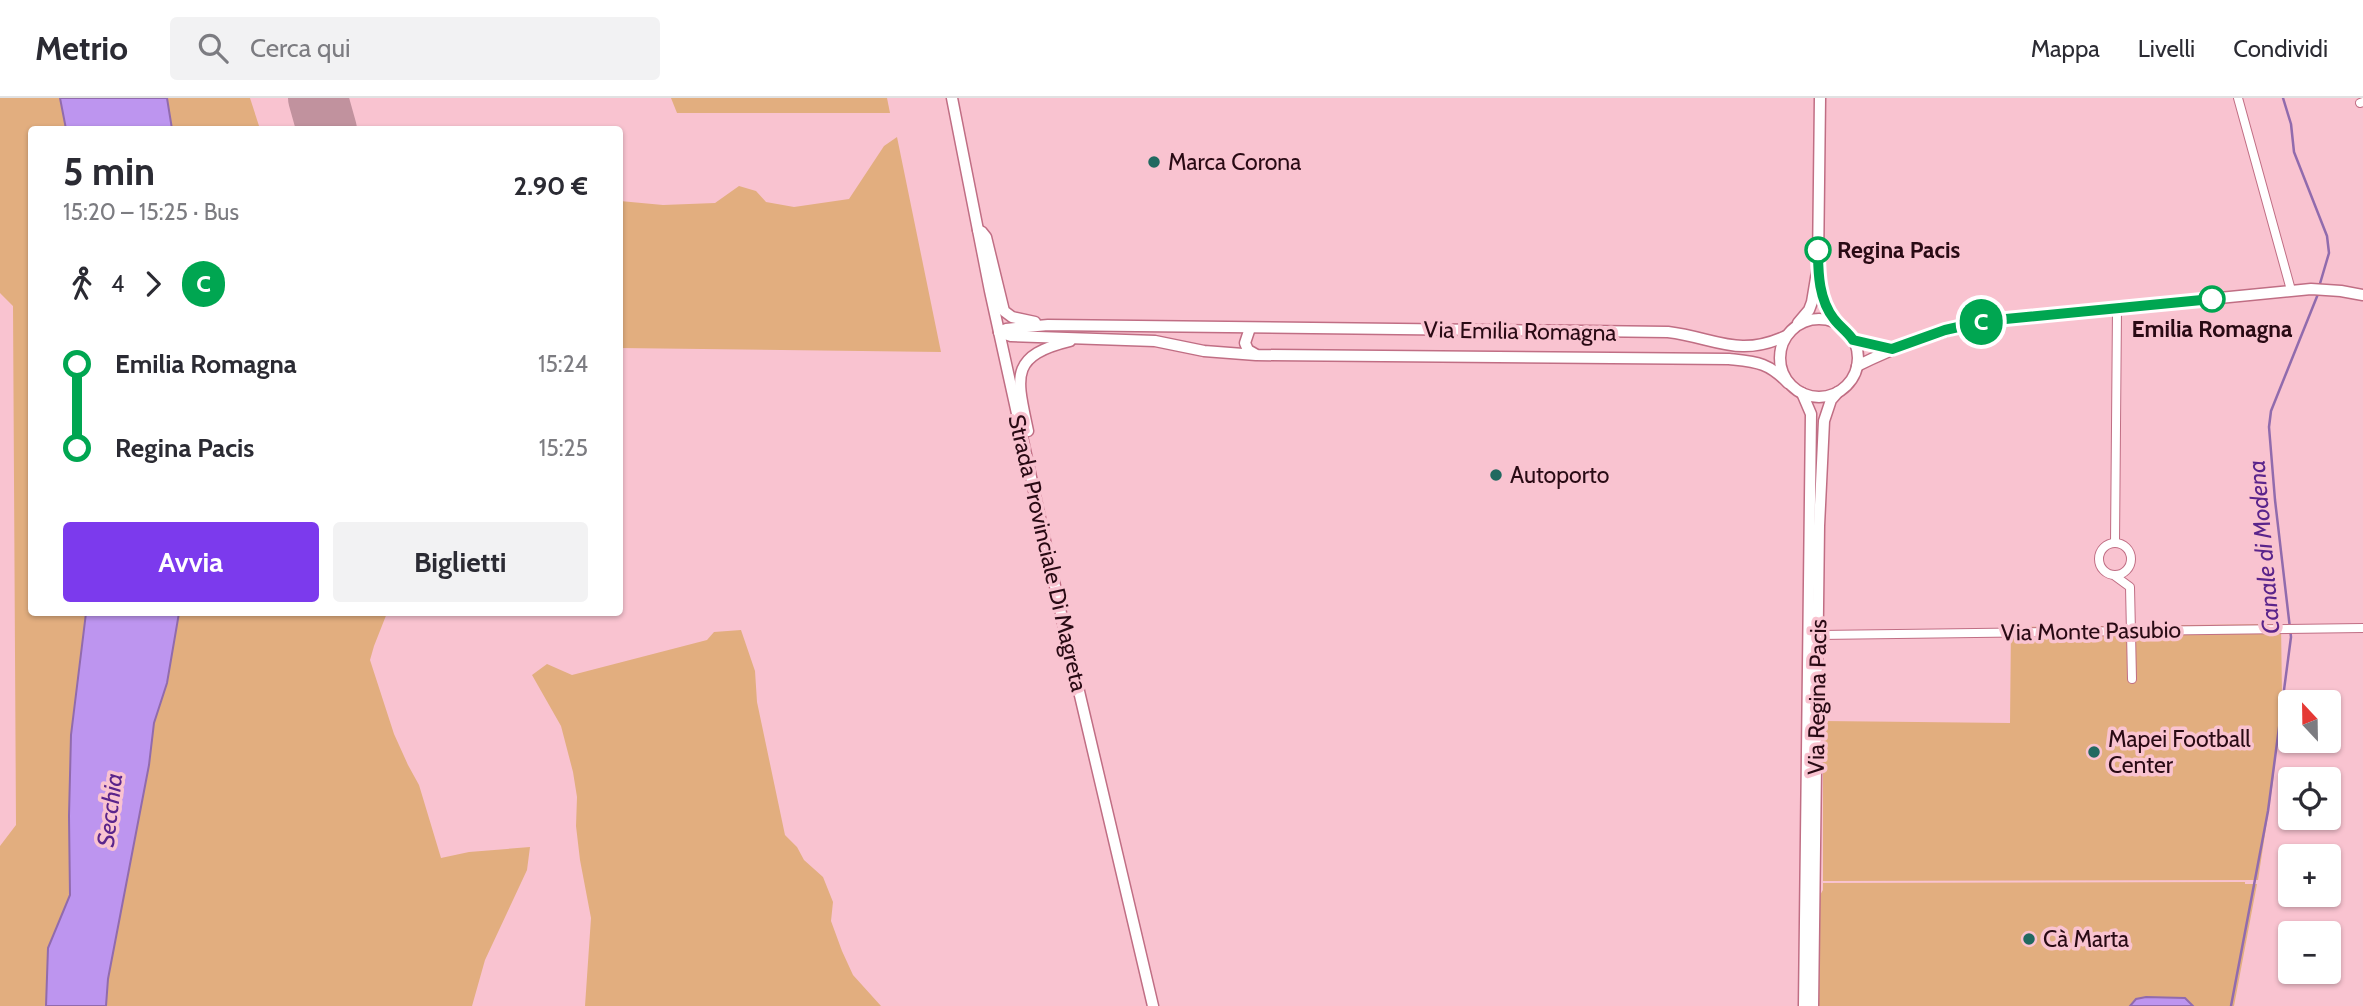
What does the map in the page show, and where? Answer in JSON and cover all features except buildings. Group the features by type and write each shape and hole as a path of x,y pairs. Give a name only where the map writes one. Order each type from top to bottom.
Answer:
{"street":[{"name":"Strada Provinciale Di Magreta","path":"952,98 1026,458 1153,1006"},
{"path":"1802,393 1820,397 1838,392 1846,385 1857,366 1857,352 1853,340 1847,330 1837,323 1824,302 1818,266 1820,98"},
{"path":"2238,98 2291,290"},
{"path":"978,230 986,237 1004,311 1012,317 1048,325"},
{"path":"1788,383 1779,360 1781,347 1809,310 1818,266"},
{"path":"1857,366 1892,349 1945,330 1985,321 2291,290 2341,291 2363,295"},
{"path":"2115,543 2117,309"},
{"name":"Via Emilia Romagna","path":"999,332 1048,325 1668,332 1747,348 1768,344 1804,321 1815,318 1837,323"},
{"path":"1250,328 1245,343 1248,350 1256,355"},
{"name":"Via Emilia Romagna","path":"999,332 1011,336 1155,341 1205,351 1256,355 1729,359 1760,362 1776,370 1802,393"},
{"path":"1026,458 1029,439 1019,389 1020,375 1025,363 1048,346 1078,339"},
{"path":"1853,340 1892,349"},
{"name":"Via Regina Pacis","path":"1813,1006 1819,526 1824,421 1838,392"},
{"name":"Via Regina Pacis","path":"1802,393 1811,414 1804,1006"},
{"path":"2115,576 2126,572 2131,562 2126,547 2115,543 2106,546 2098,558 2104,572 2130,587 2132,679"},
{"name":"Via Monte Pasubio","path":"1819,635 2363,628"}],"shaded area":[{"path":"0,98 60,98 65,126 28,126 28,616 86,616 71,735 70,895 48,948 46,1006 0,1006 0,846 16,825 13,306 0,293"},
{"path":"167,98 250,98 259,126 172,126"},
{"path":"671,98 887,98 890,113 677,113"},
{"path":"897,137 941,352 623,348 623,201 663,205 715,203 739,186 756,191 766,202 794,207 849,199 884,146"},
{"path":"178,616 386,616 370,660 394,734 419,785 441,858 469,852 530,847 527,870 485,960 472,1006 106,1006 108,979 149,765 154,723 167,683"},
{"name":"Mapei Football Center","path":"2281,624 2282,690 2278,690 2278,734 2258,880 1823,881 1823,721 2010,723 2011,627"},
{"path":"741,630 755,671 757,702 785,835 797,847 804,860 823,877 833,902 831,921 842,951 853,975 881,1006 585,1006 591,918 580,860 573,772 561,726 532,675 547,664 572,675 707,640 714,632"},
{"name":"Cà Marta","path":"1823,883 2257,884 2234,1006 1811,1006 1811,910 1823,890"}],"water":[{"path":"60,98 167,98 172,126 65,126"},
{"name":"Secchia","path":"86,616 178,616 167,683 154,723 149,765 108,979 106,1006 46,1006 48,948 70,895 71,735"},
{"path":"2185,998 2193,1006 2130,1006 2136,999"}],"waterway":[{"name":"Canale di Modena","path":"2283,98 2291,124 2294,152 2327,236 2329,253 2319,287"},
{"name":"Canale di Modena","path":"2231,1006 2268,811 2291,637 2269,427 2271,411 2318,294"}],"runway":[{"path":"318,98 326,126"}],"bus line":[{"name":"C","path":"1818,250 1824,302 1837,323 1847,330 1853,340 1892,349 1945,330 1985,321 2212,299"}],"place":[{"name":"Marca Corona","path":"1154,162"},
{"name":"Regina Pacis","path":"1818,250"},
{"name":"Emilia Romagna","path":"2212,299"},
{"name":"Autoporto","path":"1496,475"},
{"name":"Mapei Football Center","path":"2094,752"},
{"name":"Cà Marta","path":"2029,939"}]}
